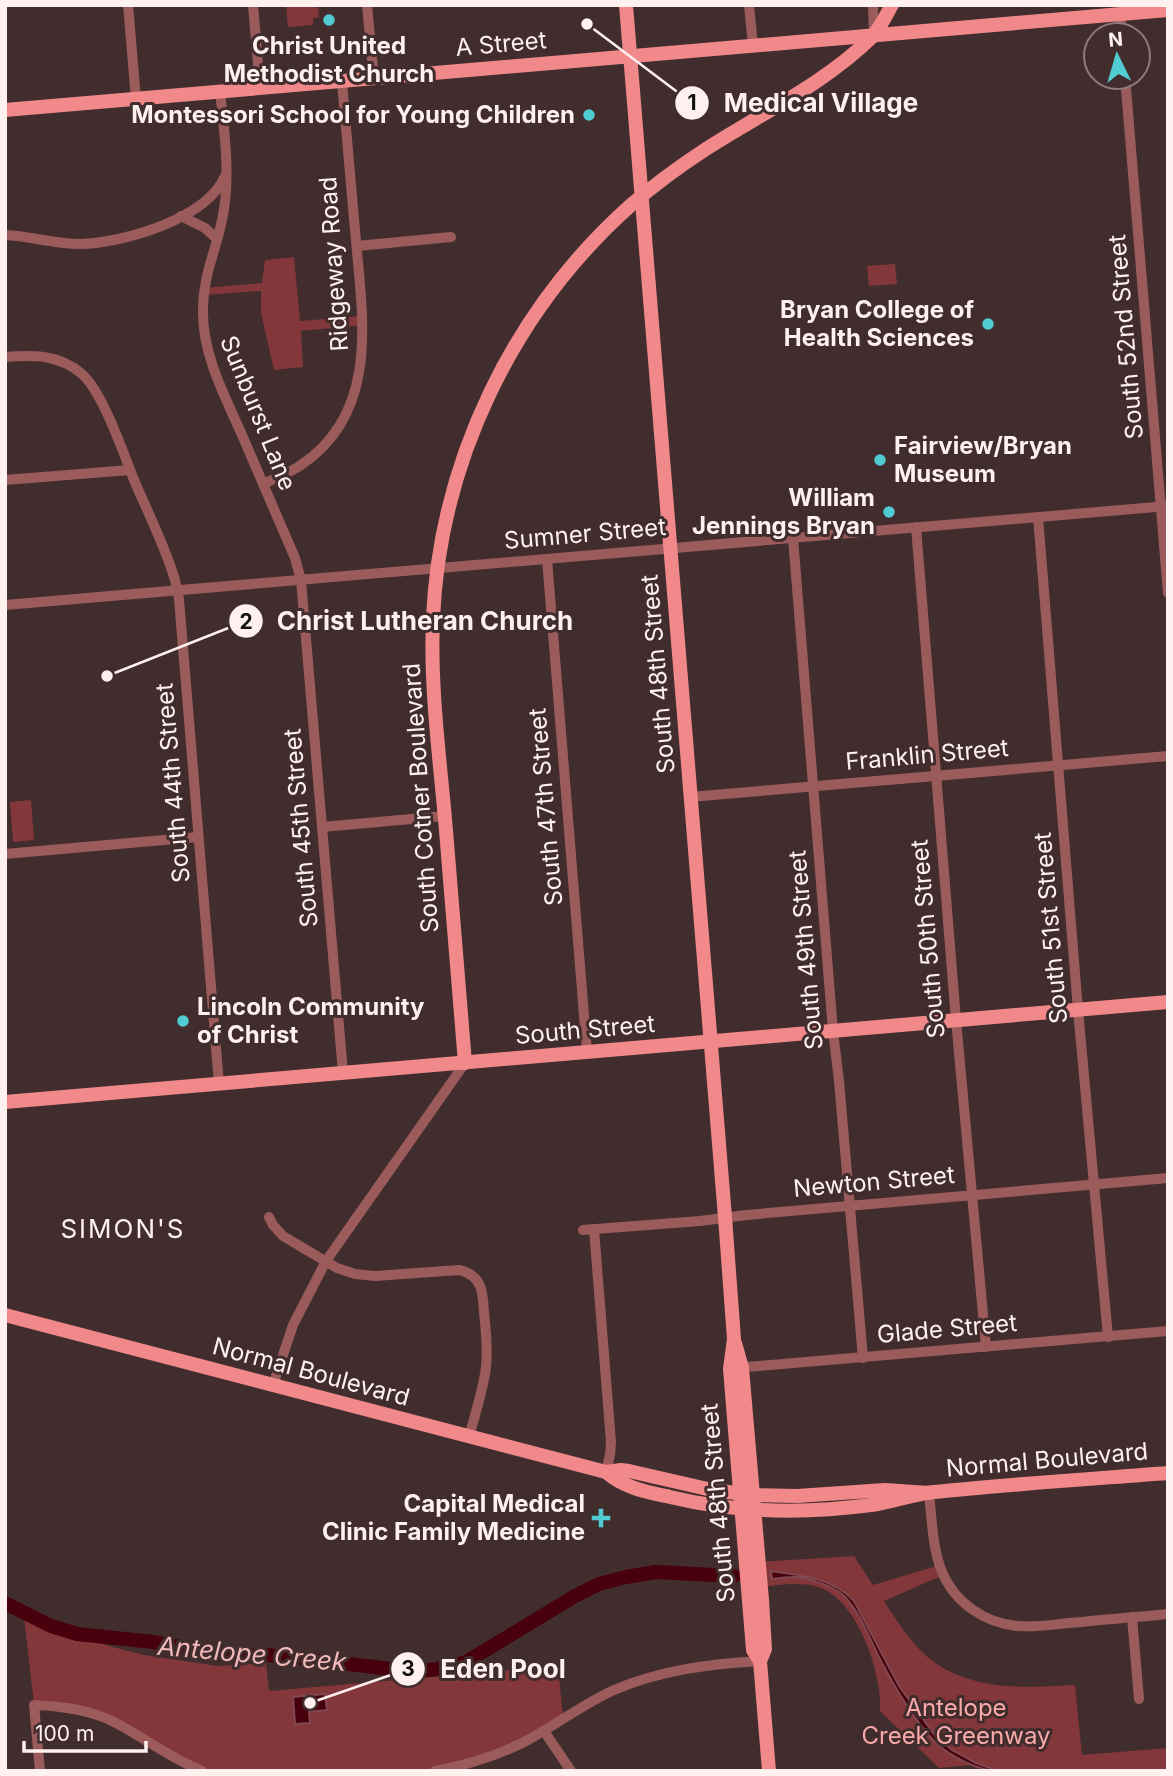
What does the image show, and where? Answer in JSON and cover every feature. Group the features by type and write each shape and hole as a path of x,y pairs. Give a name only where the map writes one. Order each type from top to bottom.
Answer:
{"main road":[{"name":"South 48th Street","path":"626,5 747,1502 765,1649 760,1661 769,1771"},
{"name":"South Cotner Boulevard","path":"465,1063 432,654 437,568 447,511 479,416 511,352 533,316 601,234 642,196 698,154 823,78 874,35 892,5"},
{"name":"A Street","path":"5,110 753,46 1124,10 1168,10"},
{"name":"South Street","path":"5,1102 1168,1002"},
{"name":"Normal Boulevard","path":"5,1315 606,1472 619,1483 684,1500 747,1502 811,1511 883,1503 929,1493 1168,1472"}],"street":[{"path":"128,5 136,99"},
{"path":"253,5 260,88"},
{"path":"368,5 374,79"},
{"path":"750,5 753,46"},
{"path":"873,5 874,35"},
{"name":"Ridgeway Road","path":"263,484 287,474 314,455 335,433 357,387 363,325 342,82"},
{"name":"Sunburst Lane","path":"220,91 226,166 224,209 205,280 204,333 213,368 295,558 301,580"},
{"name":"South 52nd Street","path":"1126,91 1164,506 1168,593"},
{"path":"5,236 56,243 99,243 138,235 158,228 195,207 222,183 226,166"},
{"path":"181,216 205,228 217,239"},
{"path":"357,246 451,237"},
{"name":"South 44th Street","path":"5,357 43,356 68,364 81,374 97,393 170,565 178,590 219,1084"},
{"path":"5,480 130,470"},
{"name":"Sumner Street","path":"5,605 1164,506"},
{"name":"South 51st Street","path":"1038,517 1108,1337"},
{"name":"South 50th Street","path":"916,527 986,1347"},
{"name":"South 49th Street","path":"793,538 863,1358"},
{"name":"South 47th Street","path":"547,559 587,1052"},
{"name":"South 45th Street","path":"301,580 342,1073"},
{"name":"Franklin Street","path":"690,797 1168,755"},
{"path":"322,827 445,816"},
{"path":"5,854 198,837"},
{"path":"273,1385 293,1325 326,1261 465,1063"},
{"name":"Newton Street","path":"606,1472 611,1442 588,1229 1168,1178"},
{"path":"269,1217 283,1236 343,1270 362,1276 455,1270 467,1272 476,1278 483,1297 486,1355 482,1385 469,1437"},
{"name":"Glade Street","path":"736,1368 1168,1331"},
{"path":"929,1493 935,1549 943,1576 958,1597 977,1613 1003,1624 1018,1626 1168,1614"},
{"path":"1132,1617 1139,1699"},
{"path":"435,1771 458,1769 506,1750 544,1731 594,1700 642,1680 690,1667 760,1661"},
{"path":"40,1771 34,1705 71,1708 107,1719 170,1756 202,1771"},
{"path":"544,1731 571,1771"}],"green space":[{"path":"286,5 318,5 319,17 313,18 313,25 288,27"},
{"path":"294,257 300,321 362,316 363,325 301,331 303,367 274,370 261,313 261,291 203,295 204,288 262,283 265,260"},
{"path":"895,264 897,284 869,286 867,266"},
{"path":"31,800 34,840 13,842 10,802"},
{"name":"Antelope Creek Greenway","path":"854,1556 873,1585 940,1565 943,1575 884,1601 920,1650 937,1664 954,1674 993,1684 1034,1687 1075,1685 1082,1755 1168,1748 1168,1771 987,1771 971,1765 939,1768 880,1711 879,1687 871,1657 860,1629 843,1604 814,1586 791,1584 761,1587 759,1562"},
{"path":"23,1607 61,1627 109,1646 144,1655 218,1666 266,1663 269,1691 558,1666 563,1718 527,1740 435,1771 202,1771 107,1719 34,1705"}],"shaded area":[{"path":"771,1571 816,1579 846,1593 854,1601 899,1686 936,1737 952,1750 998,1771 982,1768 955,1757 927,1733 898,1692 860,1617 843,1595 805,1578 772,1579"},
{"path":"325,1694 327,1710 309,1712 310,1723 295,1724 293,1697"}],"waterway":[{"name":"Antelope Creek","path":"5,1603 51,1626 77,1634 153,1642 228,1656 269,1655 417,1671 466,1662 599,1584 656,1572 734,1576"}],"place":[{"name":"Christ United Methodist Church","path":"329,20"},
{"name":"Medical Village","path":"587,24"},
{"name":"Montessori School for Young Children","path":"589,115"},
{"name":"Bryan College of Health Sciences","path":"988,324"},
{"name":"Fairview/Bryan Museum","path":"880,460"},
{"name":"William Jennings Bryan","path":"889,512"},
{"name":"Christ Lutheran Church","path":"107,676"},
{"name":"Lincoln Community of Christ","path":"183,1021"},
{"name":"Capital Medical Clinic Family Medicine","path":"601,1518"},
{"name":"Eden Pool","path":"310,1703"}],"district":[{"name":"SIMON'S","path":"123,1229"}]}
